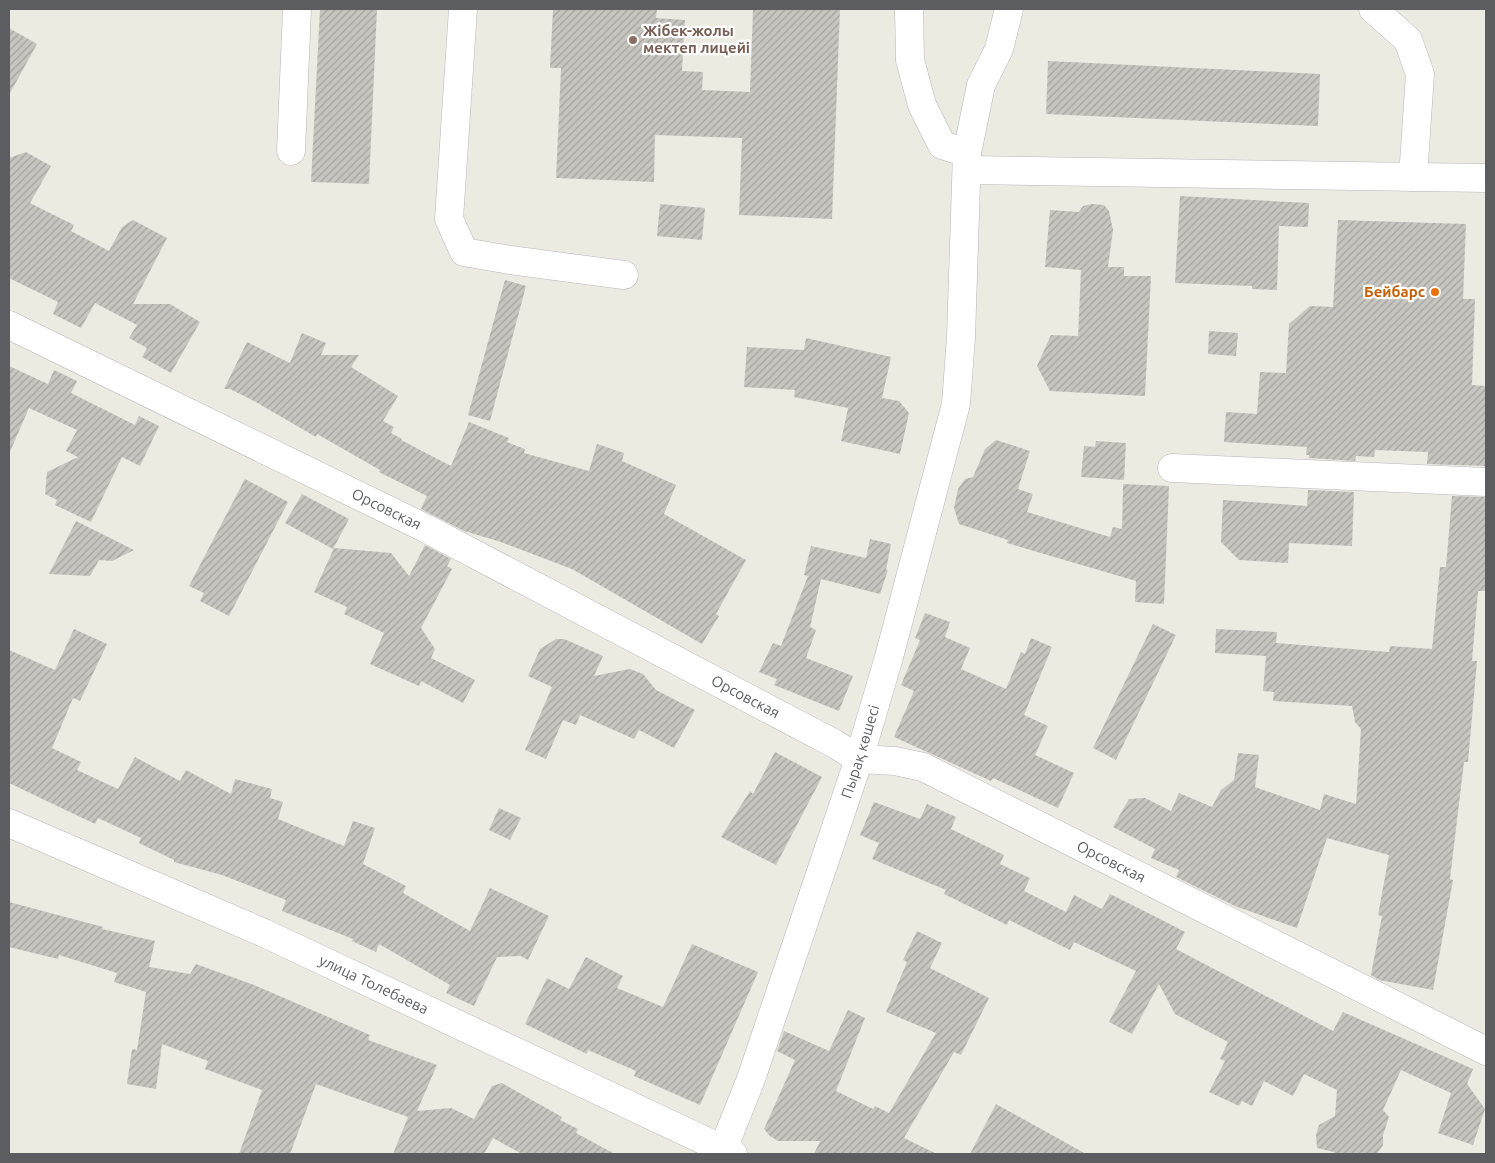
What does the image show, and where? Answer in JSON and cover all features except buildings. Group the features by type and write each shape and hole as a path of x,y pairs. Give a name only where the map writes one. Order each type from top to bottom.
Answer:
{"street":[{"path":"291,151 298,9"},
{"path":"463,9 449,219 464,252 624,275"},
{"path":"909,9 910,60 922,105 942,145 967,162 1486,178"},
{"name":"Пырақ көшесі","path":"726,1153 859,758 889,657 956,404 961,337 967,162 981,85 998,49 1009,9"},
{"path":"1373,9 1408,40 1420,74 1413,177"},
{"name":"Орсовская","path":"9,325 427,529 859,758 896,761 923,767 1486,1051"},
{"path":"1172,468 1486,482"},
{"name":"улица Толебаева","path":"9,823 264,933 726,1153"}],"place":[{"name":"Жібек-жолы мектеп лицейі","path":"633,40"},
{"name":"Бейбарс","path":"1435,292"}]}
